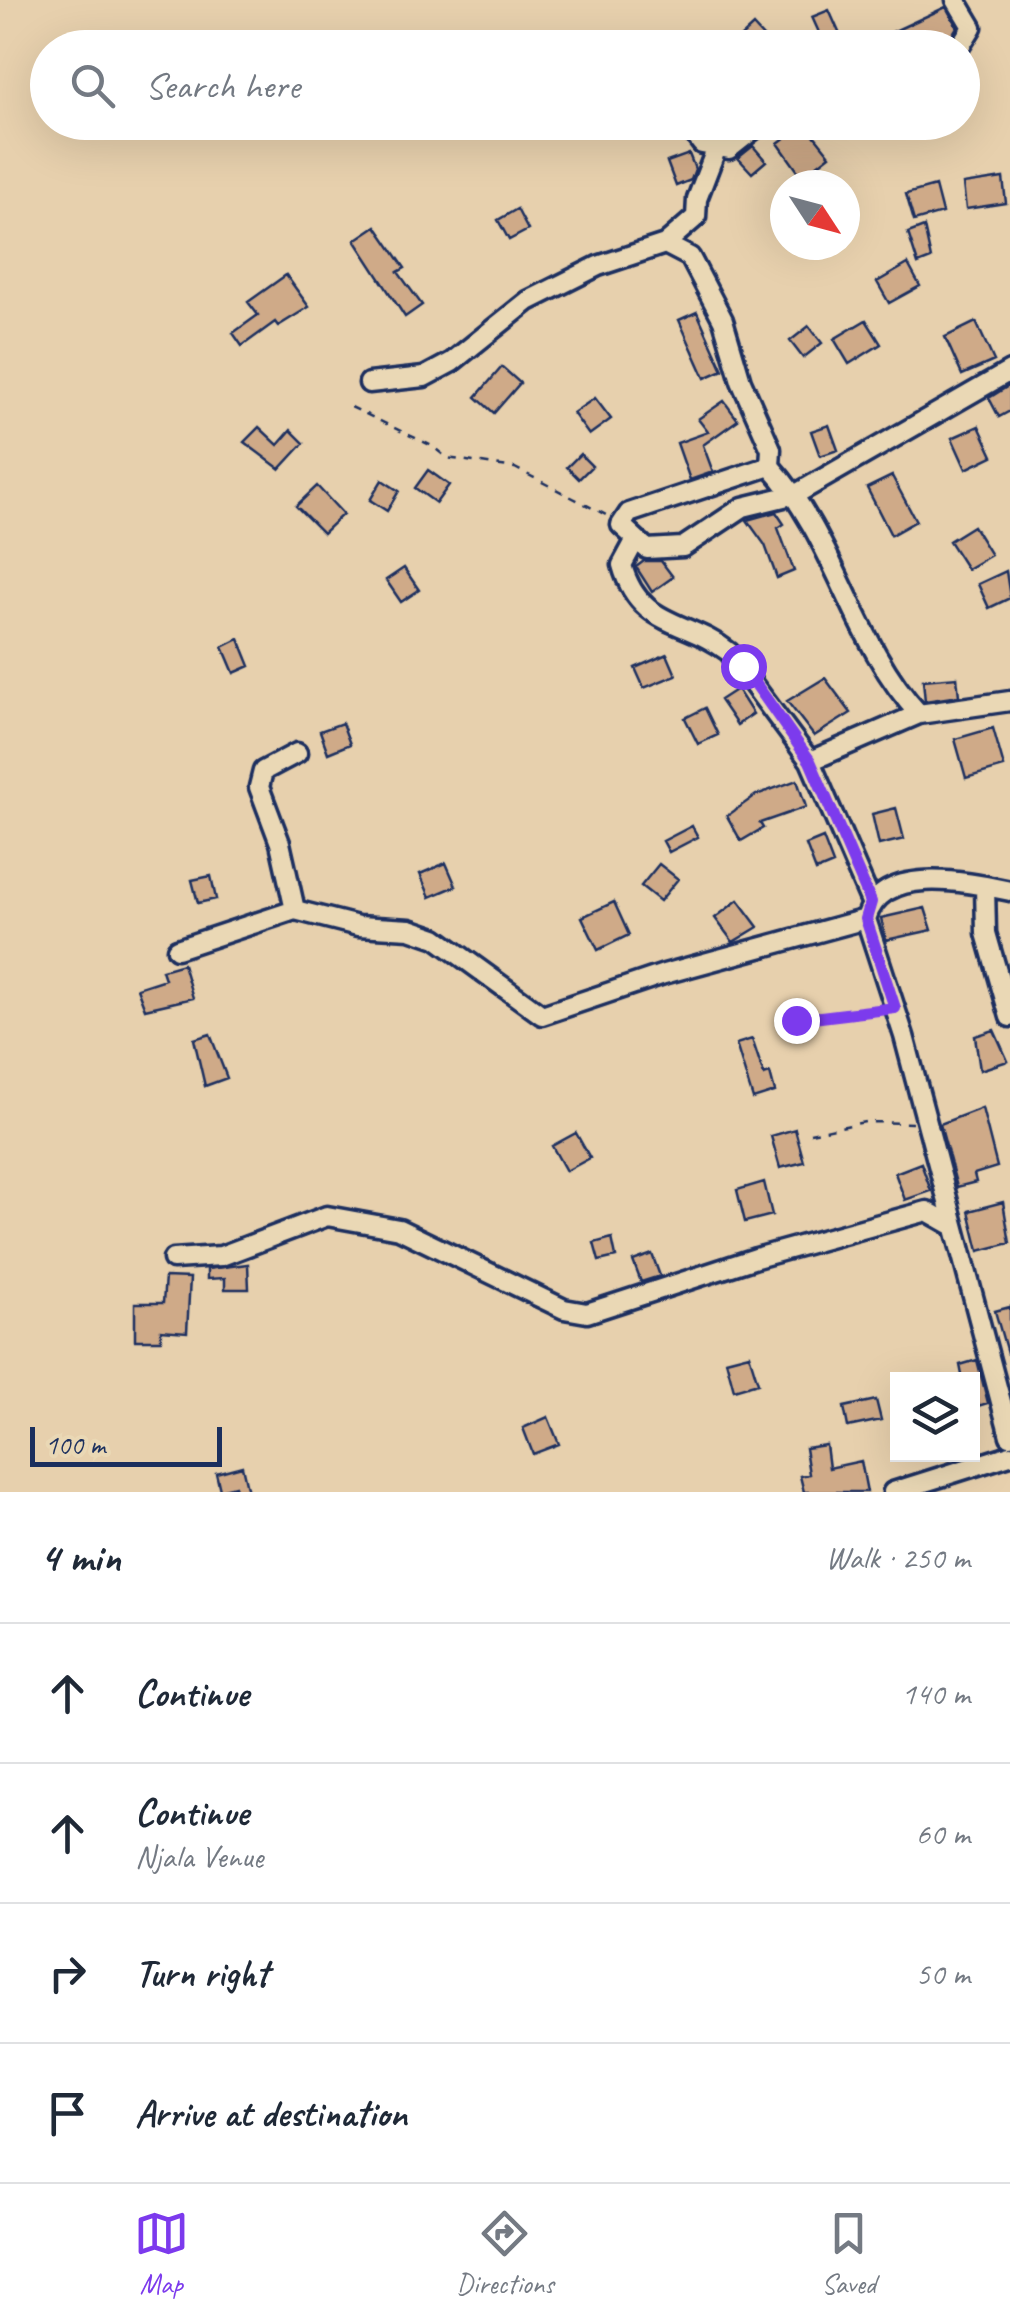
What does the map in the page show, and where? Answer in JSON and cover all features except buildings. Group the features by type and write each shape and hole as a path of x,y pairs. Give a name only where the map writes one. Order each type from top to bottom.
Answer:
{"street":[{"path":"956,0 970,30"},
{"path":"699,140 728,150 740,140"},
{"path":"369,384 424,377 452,362 528,301 598,266 665,244 696,217 697,199 717,147"},
{"path":"665,244 690,256 724,320 741,381 771,449 770,466 796,494 892,685 919,714"},
{"path":"770,466 629,512 621,526 647,550 683,548 743,507 796,494 1010,372"},
{"path":"636,541 622,565 628,588 660,620 714,640 729,652 810,761 868,910 1010,1436"},
{"path":"810,761 919,714 1010,701"},
{"path":"295,910 280,843 259,788 263,770 298,754"},
{"path":"177,949 295,910 358,926 410,929 436,938 542,1015 868,910 880,891 916,882 984,886 1010,892"},
{"path":"984,886 986,932 1010,1017"},
{"path":"173,1259 221,1256 327,1216 399,1229 564,1309 587,1313 756,1258 927,1212 950,1224"},
{"path":"893,1492 1010,1455"}],"path":[{"path":"351,407 432,446 447,458 514,468 592,504 621,526"},
{"path":"776,1020 817,1020 860,1009 895,1008"},
{"path":"810,1133 864,1122 906,1125 922,1118"}],"route":[{"path":"743,666 810,761 827,796 851,864 871,902 866,919 895,1008 860,1009 817,1020 796,1020"}]}
